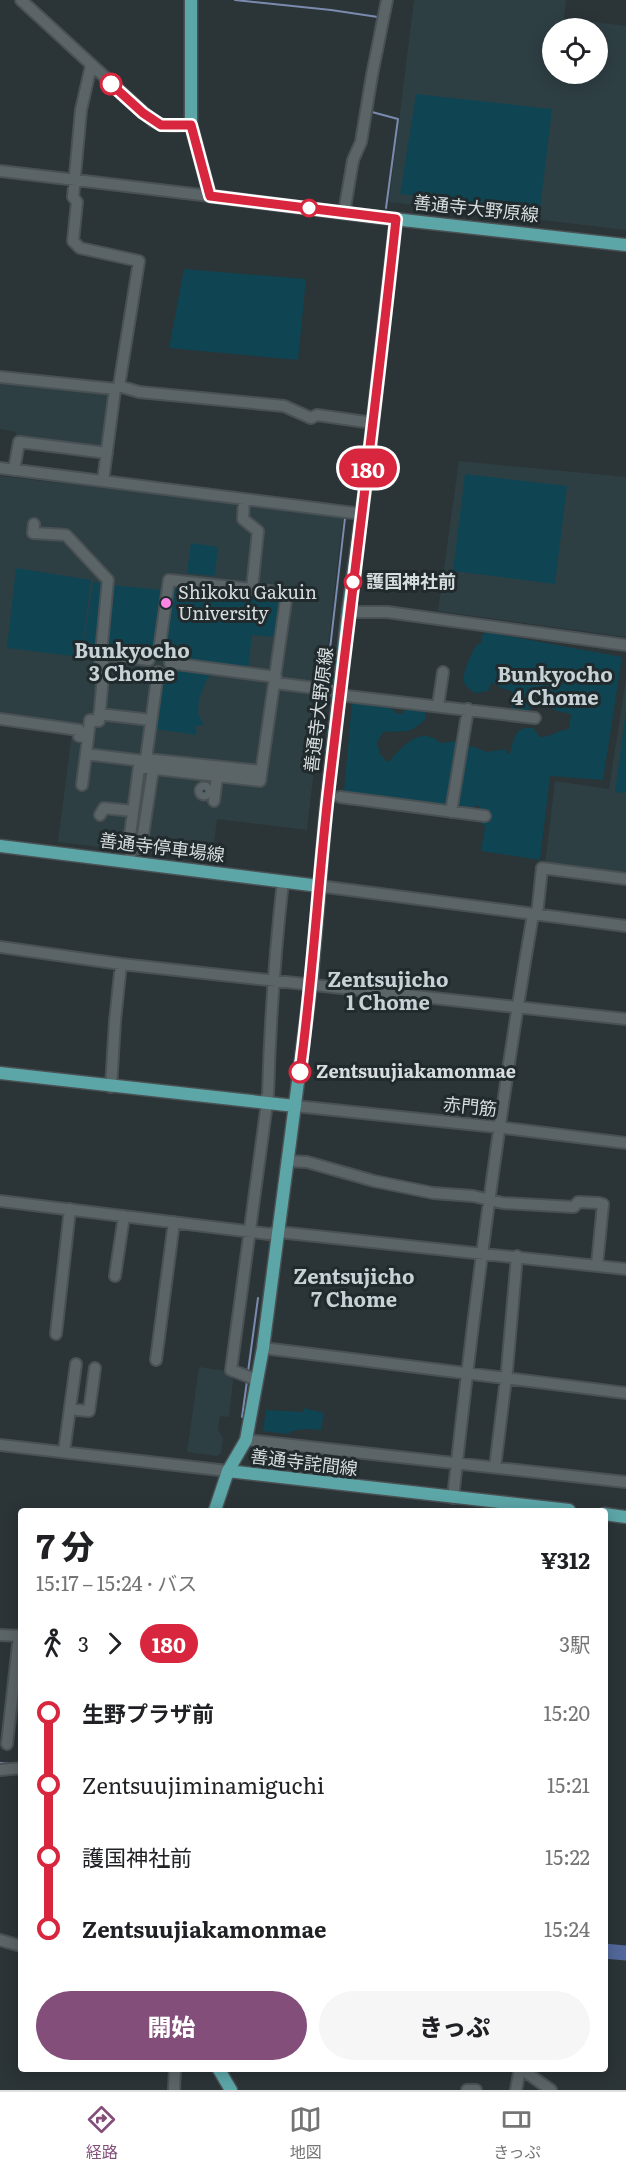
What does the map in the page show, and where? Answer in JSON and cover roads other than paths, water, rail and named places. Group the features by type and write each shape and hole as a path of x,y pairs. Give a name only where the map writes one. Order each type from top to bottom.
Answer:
{"main road":[{"path":"191,0 191,125 210,196 396,219"},
{"name":"善通寺大野原線","path":"295,1106 311,984 348,612 362,514 396,219 626,245"},
{"name":"善通寺停車場線","path":"0,846 319,886"},
{"path":"0,1073 295,1106"},
{"name":"善通寺詫間線","path":"295,1106 263,1348 246,1440 228,1472 550,1508"},
{"path":"216,1508 228,1472"},
{"path":"608,1515 626,1517"},
{"path":"220,2072 231,2090"}],"street":[{"path":"21,0 153,121 161,125 191,125"},
{"path":"344,213 353,160 361,142 387,0"},
{"path":"91,66 81,110 73,197 77,202 73,241 80,248 139,261 103,481"},
{"path":"0,171 210,196"},
{"path":"0,377 284,406 311,418 317,415 373,423"},
{"path":"14,470 19,442 107,453"},
{"path":"0,468 362,514"},
{"path":"244,499 243,519 258,531 252,589"},
{"path":"34,525 33,532 66,535 108,580 100,665 104,666 99,721 90,720 82,785"},
{"path":"86,754 210,772 260,782 263,774 287,593 169,579 159,651"},
{"path":"348,612 387,612 626,645"},
{"path":"101,654 149,660"},
{"path":"170,663 332,690"},
{"path":"129,843 135,794 145,764 158,672"},
{"path":"438,706 443,672"},
{"path":"347,696 535,718"},
{"path":"451,812 468,710"},
{"path":"99,714 151,720"},
{"path":"0,719 79,730 79,736 88,738"},
{"path":"130,862 131,847 141,848 149,795 145,764"},
{"path":"205,794 210,772"},
{"path":"135,794 149,795"},
{"path":"339,797 485,816"},
{"path":"100,815 104,808 133,811"},
{"path":"453,1498 466,1373 517,1008 542,868 626,879"},
{"path":"257,1380 231,1370 265,1102 268,1095 276,937 283,881"},
{"path":"319,886 626,926"},
{"path":"0,947 122,964 626,1019"},
{"path":"111,1086 122,964"},
{"name":"赤門筋","path":"295,1106 502,1120 626,1143"},
{"path":"287,1161 307,1162 374,1181 433,1193 473,1196 490,1201 574,1207 578,1202 603,1204 597,1265"},
{"path":"0,1201 269,1234 278,1232 483,1252 626,1269"},
{"path":"56,1334 70,1209"},
{"path":"115,1276 124,1216"},
{"path":"156,1360 174,1222"},
{"path":"495,1467 517,1256"},
{"path":"263,1348 626,1393"},
{"path":"68,1453 76,1364"},
{"path":"68,1453 77,1407 89,1411 95,1368"},
{"path":"246,1440 626,1482"},
{"path":"0,1444 228,1472"},
{"path":"0,1635 18,1636"},
{"path":"8,1744 18,1654"},
{"path":"0,1770 18,1768"},
{"path":"0,1940 18,1945"},
{"path":"174,2090 175,2072"},
{"path":"516,2090 519,2072"},
{"path":"526,2072 551,2090"},
{"path":"467,2090 476,2090"}],"waterway":[{"path":"235,0 378,17 375,31"},
{"path":"372,112 398,119 386,208"},
{"path":"326,684 345,518"},
{"path":"319,737 324,698"},
{"path":"248,1372 258,1298"},
{"path":"242,1417 247,1381"},
{"path":"0,1763 12,1764"},
{"path":"608,1951 626,1953"}],"place":[{"name":"護国神社前","path":"353,582"},
{"name":"Shikoku Gakuin University","path":"166,603"},
{"name":"Zentsuujiakamonmae","path":"300,1072"}],"district":[{"name":"Bunkyocho 3 Chome","path":"132,662"},
{"name":"Bunkyocho 4 Chome","path":"555,686"},
{"name":"Zentsujicho 1 Chome","path":"388,992"},
{"name":"Zentsujicho 7 Chome","path":"354,1288"}]}
